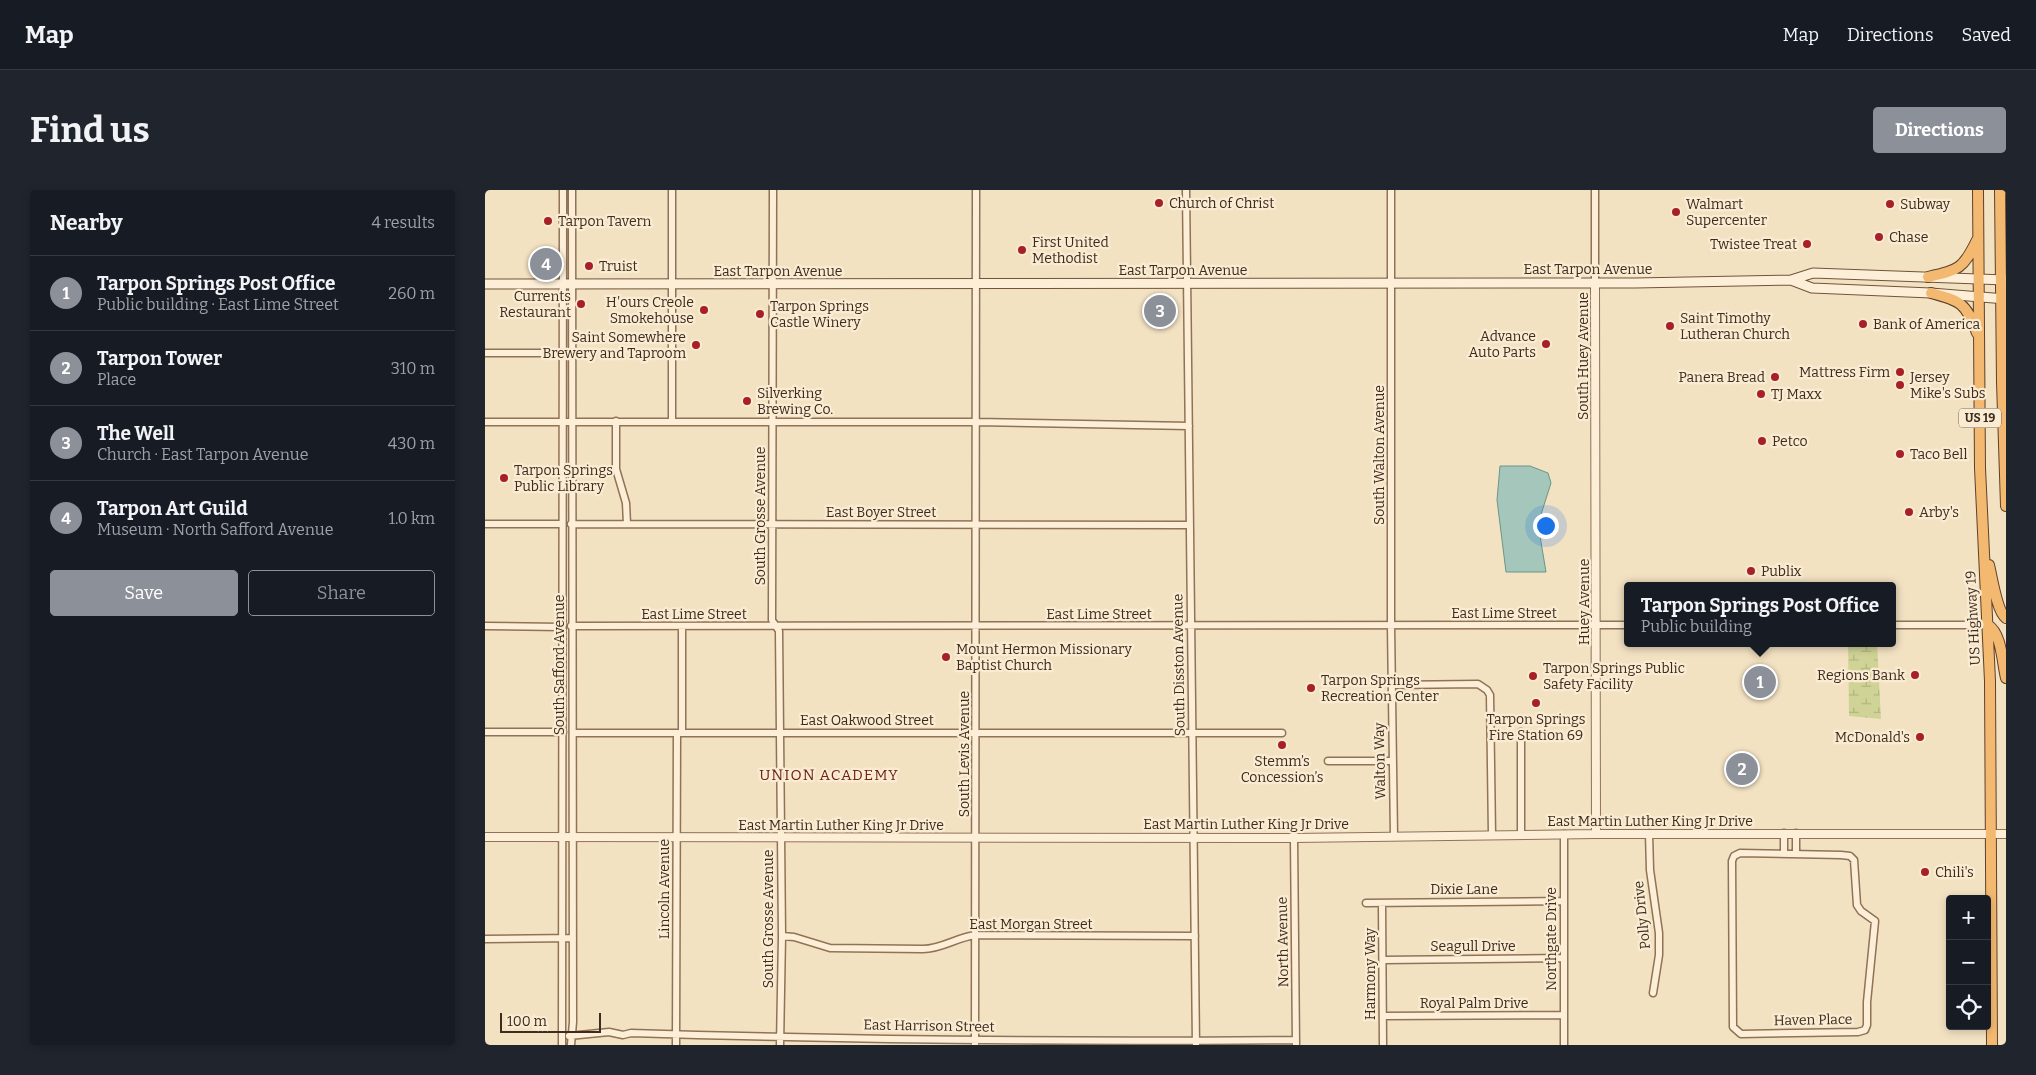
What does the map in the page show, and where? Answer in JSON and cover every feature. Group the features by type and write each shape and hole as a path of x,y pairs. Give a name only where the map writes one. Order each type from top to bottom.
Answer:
{"highway":[{"name":"US Highway 19","path":"1978,190 1980,468 1988,625 1992,1045"},
{"name":"US 19","path":"2000,190 2004,280 2006,506"},
{"path":"1928,277 1954,271 1962,265 1979,237"},
{"path":"2001,244 2006,258"},
{"path":"1931,293 1960,302 1969,313 1979,338"},
{"path":"1984,545 1996,591 1998,608 2000,613 2006,618"},
{"path":"1988,625 1994,628 1998,636 2001,661 2006,678"}],"main road":[{"name":"East Tarpon Avenue","path":"485,284 1595,283 1791,280 1813,273 2004,280"},
{"name":"East Tarpon Avenue","path":"1791,280 1812,288 1931,293 2004,300"}],"street":[{"path":"563,190 568,284"},
{"path":"568,284 572,190"},
{"path":"672,190 672,421"},
{"name":"South Grosse Avenue","path":"773,190 772,620 779,631 782,936 780,1045"},
{"name":"South Levis Avenue","path":"975,1042 977,837 976,190"},
{"name":"South Disston Avenue","path":"1186,190 1196,1043"},
{"name":"South Walton Avenue","path":"1391,190 1391,626"},
{"path":"1595,190 1595,283"},
{"name":"South Huey Avenue","path":"1595,283 1595,430"},
{"name":"South Safford Avenue","path":"562,1045 563,732 561,524 564,353 568,284"},
{"name":"South Safford Avenue","path":"568,284 573,421 571,524 573,733 571,1045"},
{"path":"485,353 564,353"},
{"path":"485,422 977,422 1189,426"},
{"path":"616,422 617,469 626,503 627,524"},
{"name":"Huey Avenue","path":"1595,430 1597,626 1596,834"},
{"path":"485,524 561,524"},
{"name":"East Boyer Street","path":"571,524 1190,524"},
{"path":"1896,626 1988,625"},
{"path":"485,626 561,627"},
{"name":"East Lime Street","path":"571,626 1624,626"},
{"name":"Lincoln Avenue","path":"676,1045 677,837 682,626"},
{"name":"Walton Way","path":"1391,626 1394,836"},
{"path":"1392,685 1478,684 1491,695 1492,835"},
{"path":"485,732 563,732"},
{"path":"1521,732 1521,835"},
{"name":"East Oakwood Street","path":"573,733 1282,733"},
{"path":"1328,762 1393,761"},
{"name":"East Martin Luther King Jr Drive","path":"485,837 1294,838 1649,833 2006,834"},
{"name":"Polly Drive","path":"1649,833 1650,870 1659,933 1659,955 1653,993"},
{"path":"1784,833 1784,854"},
{"path":"1796,854 1797,833"},
{"name":"Northgate Drive","path":"1564,834 1565,1045"},
{"name":"North Avenue","path":"1294,838 1296,1043"},
{"name":"Haven Place","path":"1741,853 1784,854 1845,855 1853,858 1855,862 1857,906 1875,921 1867,1025 1862,1031 1741,1034 1733,1027 1734,856 1741,853"},
{"name":"Dixie Lane","path":"1365,903 1564,901"},
{"name":"Harmony Way","path":"1382,902 1383,1045"},
{"name":"East Morgan Street","path":"782,936 794,937 830,948 929,949 962,937 976,935 1195,936"},
{"path":"485,939 573,938"},
{"name":"Seagull Drive","path":"1383,960 1564,958"},
{"name":"Royal Palm Drive","path":"1383,1016 1564,1015"},
{"name":"East Harrison Street","path":"563,1036 609,1032 623,1035 975,1042 1296,1043"}],"green space":[{"path":"1848,647 1877,647 1881,719 1849,716"}],"water":[{"path":"1500,466 1530,466 1548,473 1551,483 1538,524 1546,572 1506,572 1497,500"}],"place":[{"name":"Church of Christ","path":"1159,203"},
{"name":"Subway","path":"1890,204"},
{"name":"Walmart Supercenter","path":"1676,212"},
{"name":"Tarpon Tavern","path":"548,221"},
{"name":"Chase","path":"1879,237"},
{"name":"Twistee Treat","path":"1807,244"},
{"name":"First United Methodist","path":"1022,250"},
{"name":"Tarpon Art Guild","path":"546,264"},
{"name":"Truist","path":"589,266"},
{"name":"Currents Restaurant","path":"581,304"},
{"name":"H'ours Creole Smokehouse","path":"704,310"},
{"name":"The Well","path":"1160,311"},
{"name":"Tarpon Springs Castle Winery","path":"760,314"},
{"name":"Bank of America","path":"1863,324"},
{"name":"Saint Timothy Lutheran Church","path":"1670,326"},
{"name":"Advance Auto Parts","path":"1546,344"},
{"name":"Saint Somewhere Brewery and Taproom","path":"696,345"},
{"name":"Mattress Firm","path":"1900,372"},
{"name":"Panera Bread","path":"1775,377"},
{"name":"Jersey Mike's Subs","path":"1900,385"},
{"name":"TJ Maxx","path":"1761,394"},
{"name":"Silverking Brewing Co.","path":"747,401"},
{"name":"Petco","path":"1762,441"},
{"name":"Taco Bell","path":"1900,454"},
{"name":"Tarpon Springs Public Library","path":"504,478"},
{"name":"Arby's","path":"1909,512"},
{"name":"Publix","path":"1751,571"},
{"name":"Mount Hermon Missionary Baptist Church","path":"946,657"},
{"name":"Regions Bank","path":"1915,675"},
{"name":"Tarpon Springs Public Safety Facility","path":"1533,676"},
{"name":"Tarpon Springs Post Office","path":"1760,682"},
{"name":"Tarpon Springs Recreation Center","path":"1311,688"},
{"name":"Tarpon Springs Fire Station 69","path":"1536,703"},
{"name":"McDonald's","path":"1920,737"},
{"name":"Stemm’s Concession’s","path":"1282,745"},
{"name":"Tarpon Tower","path":"1742,769"},
{"name":"Chili's","path":"1925,872"}],"district":[{"name":"UNION ACADEMY","path":"829,775"}]}
